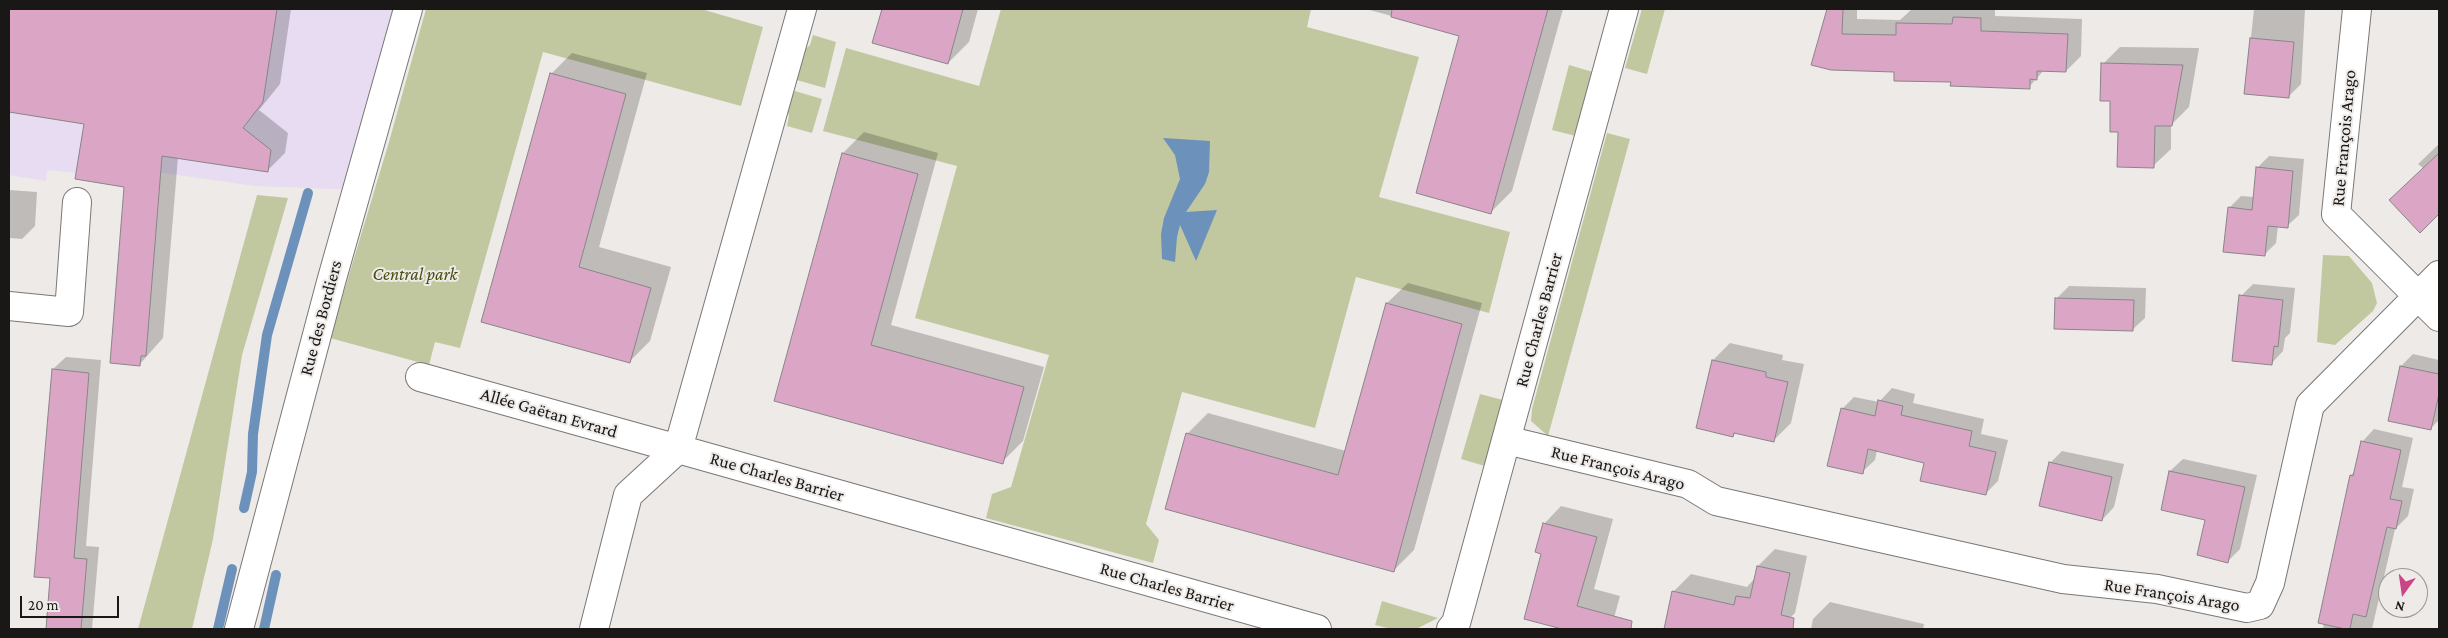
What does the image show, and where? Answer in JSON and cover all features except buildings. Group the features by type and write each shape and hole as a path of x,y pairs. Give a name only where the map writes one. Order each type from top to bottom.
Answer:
{"street":[{"name":"Rue des Bordiers","path":"240,629 331,282 408,9"},
{"path":"594,629 628,495 678,449 802,9"},
{"name":"Rue Charles Barrier","path":"1451,629 1456,623 1624,9"},
{"name":"Rue François Arago","path":"1506,440 1688,484 1716,501 2063,579 2157,589 2247,608 2260,605 2270,583 2310,405 2420,296 2336,214 2357,9"},
{"path":"9,306 69,312 77,202"},
{"path":"2439,275 2420,296 2439,317"},
{"name":"Allée Gaëtan Evrard","path":"420,377 678,449"},
{"name":"Rue Charles Barrier","path":"678,449 1317,629"}],"shaded area":[{"path":"9,9 408,9 356,190 255,186 128,168 76,173 47,170 46,181 9,175"}],"green space":[{"name":"Central park","path":"426,9 701,9 763,27 741,106 543,52 460,348 435,342 429,365 330,338 389,142"},
{"path":"1001,9 1311,9 1307,27 1419,57 1379,197 1510,232 1489,313 1356,277 1315,428 1182,392 1146,524 1159,540 1153,563 986,518 992,494 1011,487 1049,355 915,318 957,166 823,131 846,48 979,86"},
{"path":"1642,9 1665,9 1647,74 1625,68"},
{"path":"813,35 836,42 825,88 793,79 798,56 810,45"},
{"path":"1569,65 1593,72 1576,136 1552,130"},
{"path":"788,89 822,99 812,133 787,126 789,116 786,104"},
{"path":"1607,133 1630,139 1548,436 1531,421 1532,409"},
{"path":"257,195 288,198 242,355 213,539 192,629 138,629"},
{"path":"2323,255 2349,256 2372,283 2377,303 2373,311 2335,345 2317,342"},
{"path":"1480,394 1503,400 1485,466 1461,459"},
{"path":"1382,601 1438,618 1416,629 1392,629 1375,625"}],"water":[{"path":"1163,138 1210,141 1209,172 1205,184 1186,212 1217,210 1196,261 1180,225 1175,262 1162,259 1161,234 1164,218 1180,179 1175,155"}],"waterway":[{"path":"244,508 252,472 253,434 267,335 308,193"},
{"path":"218,629 232,569"},
{"path":"264,629 276,575"}]}
